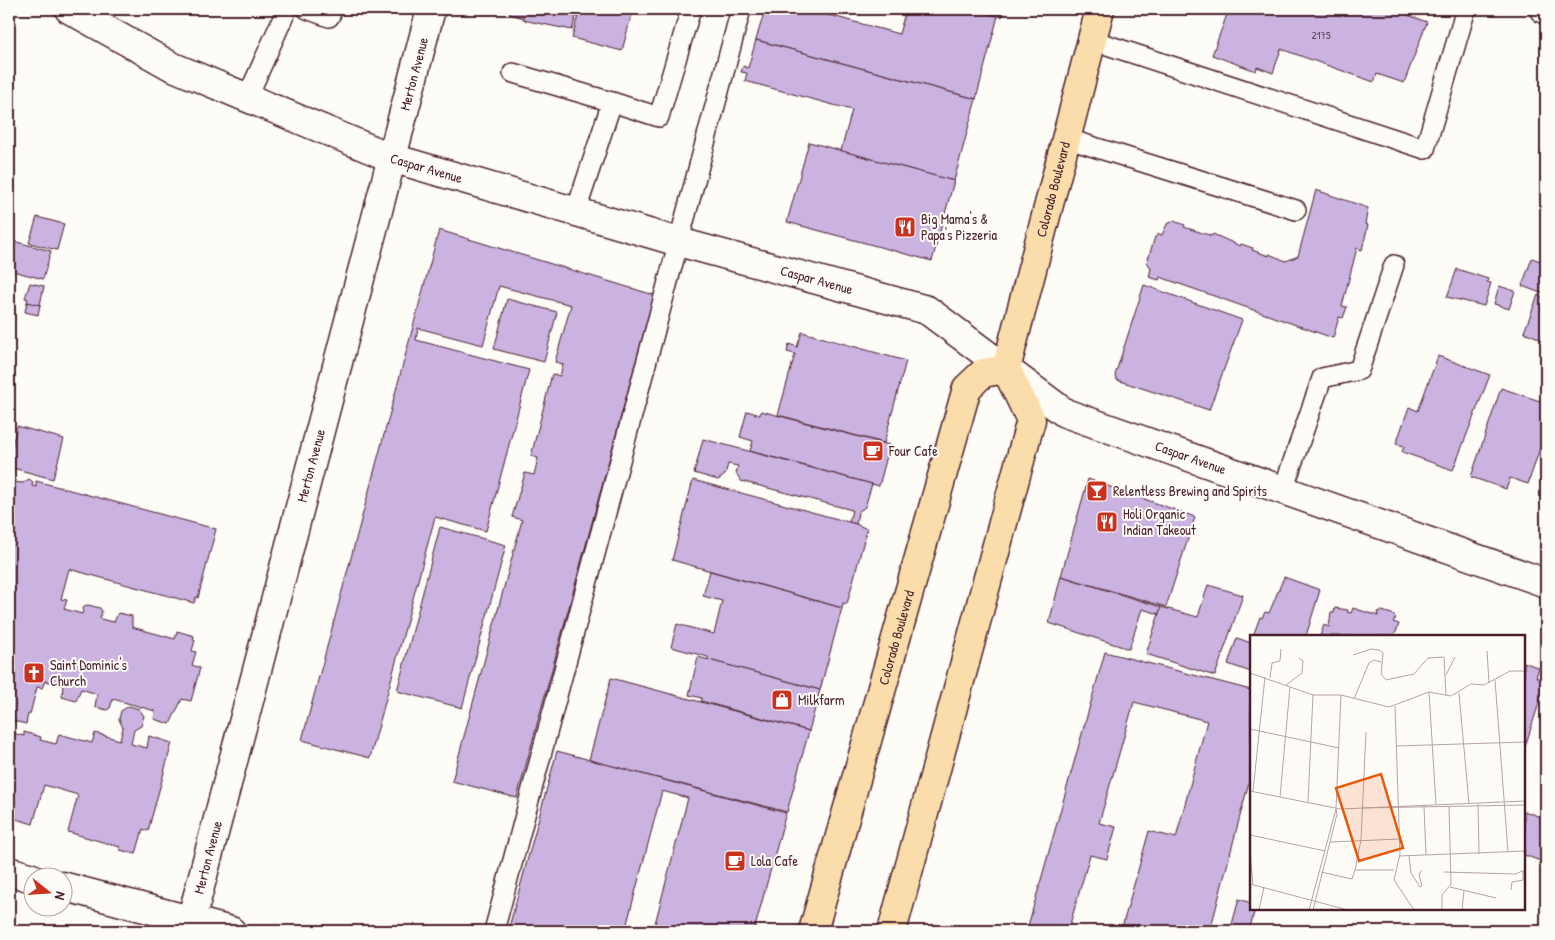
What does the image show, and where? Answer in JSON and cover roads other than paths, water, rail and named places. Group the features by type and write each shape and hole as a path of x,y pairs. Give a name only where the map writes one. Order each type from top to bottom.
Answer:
{"main road":[{"name":"Colorado Boulevard","path":"813,931 966,388 982,373 1006,369 1100,9"},
{"path":"895,931 1031,420 1006,369"}],"street":[{"name":"Caspar Avenue","path":"68,9 171,66 392,158 679,242 927,310 1065,413 1546,583"},
{"name":"Merton Avenue","path":"191,921 431,9"},
{"path":"9,871 22,875"},
{"path":"72,889 231,931"}],"lane":[{"path":"247,98 287,9"},
{"path":"307,9 329,17 333,9"},
{"path":"513,73 659,117 691,9"},
{"path":"494,931 741,9"},
{"path":"1092,40 1425,149 1466,9"},
{"path":"576,211 612,102"},
{"path":"1065,138 1296,210"},
{"path":"1283,490 1322,378 1359,370 1394,265"}],"place":[{"name":"Big Mama's & Papa's Pizzeria","path":"905,227"},
{"name":"Four Cafe","path":"873,451"},
{"name":"Relentless Brewing and Spirits","path":"1097,491"},
{"name":"Holi Organic Indian Takeout","path":"1107,522"},
{"name":"Saint Dominic's Church","path":"34,673"},
{"name":"Milkfarm","path":"782,700"},
{"name":"Lola Cafe","path":"735,861"}]}
